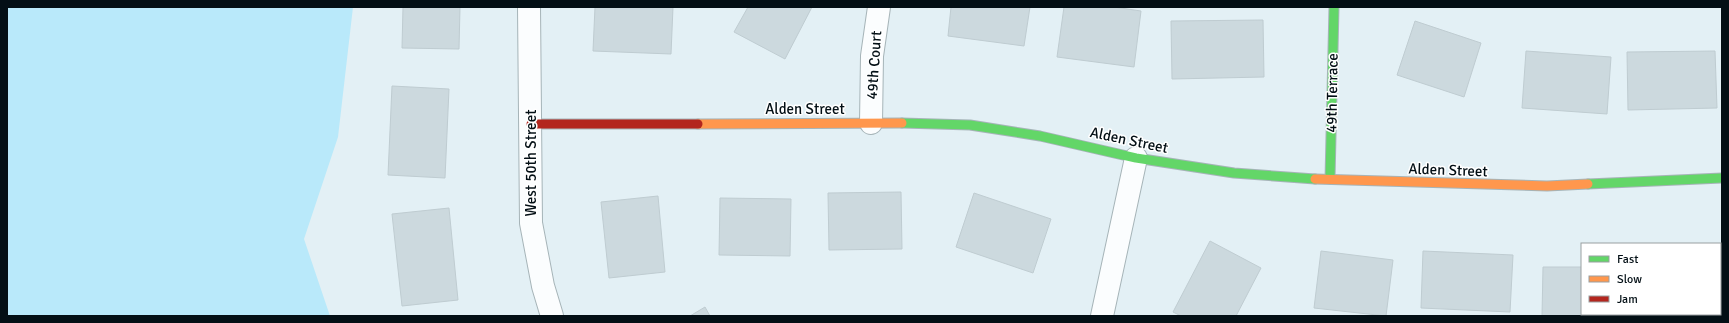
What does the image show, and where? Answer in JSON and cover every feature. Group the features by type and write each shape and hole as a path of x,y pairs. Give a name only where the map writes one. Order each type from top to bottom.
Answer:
{"street":[{"name":"West 50th Street","path":"529,7 531,222 543,286 552,316"},
{"name":"49th Court","path":"871,123 872,56 879,7"},
{"name":"49th Terrace","path":"1330,178 1334,7"},
{"name":"Alden Street","path":"531,124 871,123 970,125 1040,136 1136,158 1234,173 1305,179 1330,178 1428,184 1547,186 1722,178"},
{"path":"1102,316 1136,158"}],"shaded area":[{"path":"7,7 353,7 338,137 304,239 330,316 7,316"}],"building":[{"path":"403,7 460,7 459,49 402,48"},
{"path":"595,7 673,7 671,54 593,51"},
{"path":"748,7 812,7 785,59 734,32"},
{"path":"951,7 1030,7 1024,46 948,36"},
{"path":"1064,7 1114,7 1141,11 1134,67 1057,57"},
{"path":"1263,20 1264,77 1172,79 1171,21"},
{"path":"1415,21 1481,43 1464,97 1397,75"},
{"path":"1526,51 1611,57 1607,114 1522,108"},
{"path":"1715,51 1717,108 1628,110 1627,52"},
{"path":"392,86 449,89 445,178 388,175"},
{"path":"901,192 902,249 829,250 828,193"},
{"path":"974,193 1051,219 1033,273 956,247"},
{"path":"658,196 665,272 609,278 601,202"},
{"path":"720,198 791,199 790,256 719,255"},
{"path":"449,208 458,300 402,306 392,214"},
{"path":"1210,241 1261,268 1236,316 1181,316 1173,312"},
{"path":"1321,251 1393,260 1386,316 1314,308"},
{"path":"1423,251 1513,255 1510,312 1421,308"},
{"path":"1721,252 1722,252 1721,309"},
{"path":"1543,267 1581,267 1581,315 1620,315 1620,316 1542,316"},
{"path":"705,307 710,316 690,316"}],"traffic: fast":[{"path":"1330,179 1334,7"},
{"path":"902,123 970,125 1040,136 1136,158 1234,173 1315,179"},
{"path":"1588,184 1722,178"}],"traffic: slow":[{"path":"698,124 902,123"},
{"path":"1315,179 1547,186 1588,184"}],"traffic: jam":[{"path":"531,124 698,124"}]}
